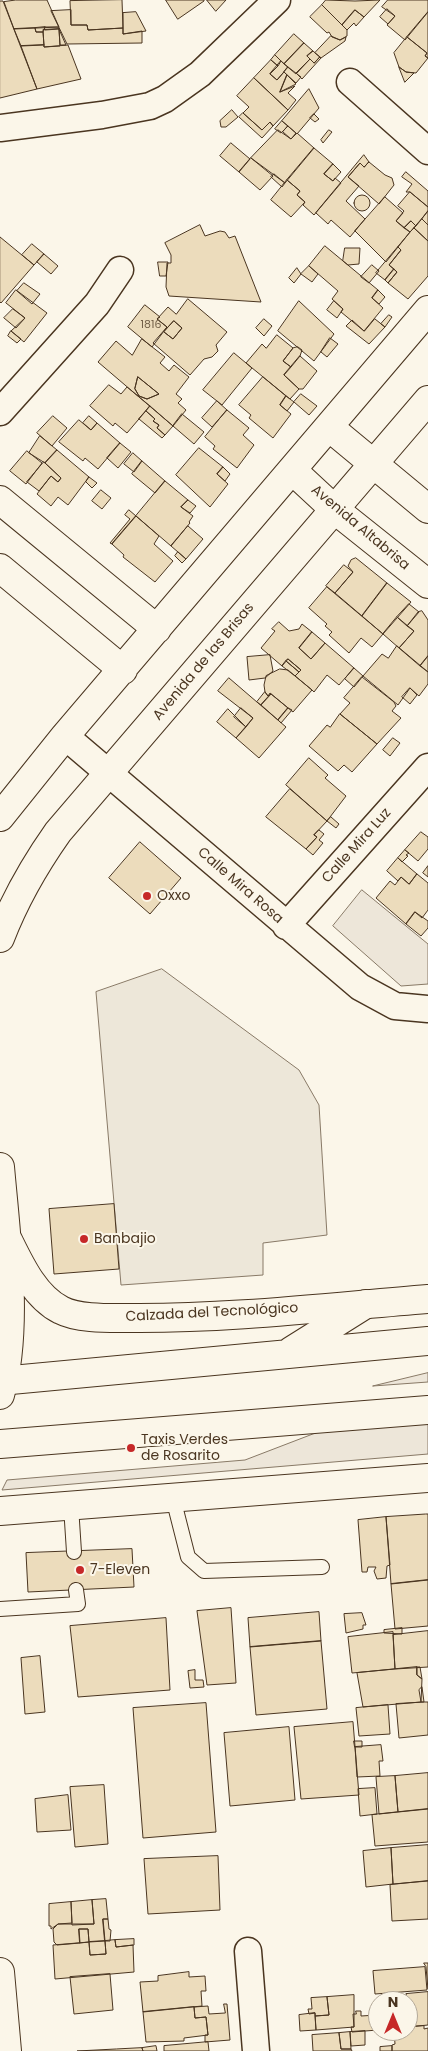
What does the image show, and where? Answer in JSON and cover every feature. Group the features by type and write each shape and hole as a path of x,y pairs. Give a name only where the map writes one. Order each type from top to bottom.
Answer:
{"street":[{"path":"0,128 102,115 150,106 165,99 200,74 277,0"},
{"path":"350,82 428,151"},
{"path":"1,409 97,304 120,270"},
{"path":"0,817 65,736 428,310"},
{"name":"Avenida de las Brisas","path":"0,938 13,903 36,863 58,832 428,400"},
{"path":"329,427 428,509"},
{"name":"Avenida Altabrisa","path":"292,470 334,509 428,584"},
{"path":"3,508 158,629"},
{"path":"0,568 123,670"},
{"name":"Calle Mira Rosa","path":"65,736 360,987 379,1000 408,1009 428,1009"},
{"name":"Calle Mira Luz","path":"286,926 428,767"},
{"path":"0,1167 9,1299 1,1386 286,1354 428,1341"},
{"name":"Calzada del Tecnológico","path":"5,1234 23,1269 39,1291 61,1310 97,1318 165,1318 428,1299"},
{"path":"286,1354 366,1304"},
{"path":"0,1444 428,1410"},
{"path":"0,1511 428,1478"},
{"path":"248,1951 256,2051"},
{"path":"0,1972 6,2051"}],"lane":[{"path":"173,1498 188,1557 204,1571 322,1567"},
{"path":"71,1506 74,1552"},
{"path":"0,1609 78,1604 76,1590"}],"shaded area":[{"path":"362,890 428,944 428,984 401,986 333,926"},
{"path":"162,969 299,1070 319,1105 327,1235 263,1243 263,1275 121,1285 96,992"},
{"path":"428,1373 428,1382 373,1386"},
{"path":"428,1423 428,1454 2,1490 7,1480 245,1460 318,1432"}],"building":[{"path":"47,0 59,27 14,29 4,2"},
{"path":"122,0 123,28 88,30 87,25 71,25 70,1"},
{"path":"166,0 204,0 204,1 178,19"},
{"path":"207,0 226,0 216,11"},
{"path":"326,0 380,0 364,17 355,10 342,25 322,5"},
{"path":"388,0 428,0 428,12 405,40 387,25 395,16 382,7"},
{"path":"0,1 3,1 37,89 0,98"},
{"path":"322,5 347,30 347,36 340,40 332,37 329,32 327,33 310,17"},
{"path":"387,9 395,16 388,24 380,17"},
{"path":"71,10 71,25 87,25 88,30 123,28 123,34 142,31 142,43 67,44 51,11"},
{"path":"355,10 364,17 356,26 354,23 347,30 342,25"},
{"path":"136,12 146,31 123,34 123,13"},
{"path":"428,12 428,58 425,56 427,53 407,37"},
{"path":"45,27 43,32 36,32 35,28"},
{"path":"45,27 58,27 59,29 45,30"},
{"path":"35,28 36,32 43,32 44,45 21,46 14,29"},
{"path":"59,29 66,45 60,45"},
{"path":"59,29 60,46 44,47 43,30"},
{"path":"294,34 304,43 284,64 275,55"},
{"path":"331,36 340,40 346,37 345,41 321,58 315,53"},
{"path":"407,37 427,53 425,56 428,58 416,73 406,72 399,67 394,53"},
{"path":"304,43 313,51 307,56 310,59 296,74 284,64"},
{"path":"44,45 44,47 68,45 81,79 37,89 21,46"},
{"path":"313,51 320,57 314,63 307,56"},
{"path":"275,55 281,61 278,66 271,60"},
{"path":"320,57 302,79 296,73 310,59 314,63"},
{"path":"271,60 278,66 270,74 277,80 284,72 287,75 280,92 295,86 288,93 296,100 288,110 254,78"},
{"path":"281,61 288,67 277,80 270,74"},
{"path":"288,67 301,77 296,83 284,72"},
{"path":"399,67 406,72 414,73 405,82"},
{"path":"287,75 296,84 280,92"},
{"path":"254,78 288,110 273,126 270,122 262,130 243,113 249,107 237,96"},
{"path":"309,89 319,108 297,134 282,121"},
{"path":"232,110 238,117 226,127 221,127 220,121"},
{"path":"243,113 262,130 270,122 273,126 262,138 239,117"},
{"path":"314,114 319,119 315,122 310,118"},
{"path":"282,121 288,126 281,133 275,129"},
{"path":"288,126 296,133 291,139 283,132"},
{"path":"278,130 291,139 297,133 314,148 285,183 251,158"},
{"path":"329,130 332,132 323,143 321,140"},
{"path":"231,143 250,159 239,172 220,156"},
{"path":"314,148 333,164 324,174 333,181 335,178 341,183 314,215 303,205 305,202 297,195 300,191 287,180"},
{"path":"364,155 369,162 364,167 360,163 348,177 359,186 346,201 365,219 350,237 331,220 328,224 316,213"},
{"path":"251,158 273,176 260,190 239,172"},
{"path":"369,162 385,175 392,178 394,185 379,204 348,177 360,163 364,167"},
{"path":"333,164 341,172 333,181 324,174"},
{"path":"406,172 428,191 428,207 410,192 406,192 412,184 402,177"},
{"path":"274,174 285,183 282,187 271,177"},
{"path":"287,180 300,191 297,195 305,202 291,217 271,200"},
{"path":"410,192 428,207 428,211 416,226 411,221 404,228 396,221 404,211 398,206"},
{"path":"362,195 370,203 362,211 354,203"},
{"path":"385,197 403,213 396,221 410,232 386,262 355,231"},
{"path":"428,211 428,225 422,219"},
{"path":"422,219 428,225 428,241 414,228"},
{"path":"411,221 416,226 410,232 404,228"},
{"path":"200,225 205,236 220,231 225,232 229,238 235,236 261,302 169,296 166,287 167,263 171,263 171,255 165,243"},
{"path":"414,228 428,241 428,276 408,299 388,283 397,272 389,265 401,250 398,247"},
{"path":"0,237 34,265 1,303 0,302"},
{"path":"32,244 44,254 34,265 22,255"},
{"path":"325,246 378,290 372,298 383,308 364,331 341,312 343,309 332,299 338,291 309,266"},
{"path":"398,247 401,250 389,265 394,269 385,280 376,273"},
{"path":"345,248 360,248 359,264 348,265 343,261"},
{"path":"44,254 58,266 51,274 37,262"},
{"path":"158,262 168,262 166,276 160,276"},
{"path":"372,265 379,271 369,283 361,277"},
{"path":"309,266 318,274 312,282 301,274"},
{"path":"297,268 301,274 294,283 289,278"},
{"path":"394,269 397,272 388,283 385,280"},
{"path":"24,283 40,294 32,304 17,291"},
{"path":"16,290 47,313 24,342 11,331 25,318 6,303"},
{"path":"378,290 385,297 379,304 372,298"},
{"path":"188,299 227,332 216,345 218,351 212,357 204,359 190,375 153,343 167,327 157,319 168,307 176,314","holes":["174,321 182,328 173,339 164,332"]},
{"path":"299,301 334,334 314,361 278,331"},
{"path":"334,301 343,309 337,318 327,310"},
{"path":"145,305 160,317 157,319 167,327 152,347 128,327"},
{"path":"13,309 25,318 16,328 4,318"},
{"path":"389,315 392,317 385,327 381,324"},
{"path":"264,319 272,326 264,336 256,328"},
{"path":"375,319 385,327 369,344 346,326 352,320 364,331"},
{"path":"174,321 182,328 173,339 164,332"},
{"path":"11,331 21,339 17,343 8,336"},
{"path":"277,335 293,348 283,361 291,367 284,375 299,389 290,399 246,363 262,344 266,348"},
{"path":"330,338 338,344 327,357 321,352"},
{"path":"142,339 165,357 160,363 169,371 174,365 189,377 176,394 182,399 178,403 186,410 173,426 98,362 116,341 132,355","holes":["138,377 159,394 147,399 139,396 135,389"]},
{"path":"298,347 302,350 300,356 291,367 283,361 293,348"},
{"path":"234,353 252,368 222,405 203,390"},
{"path":"300,356 317,371 303,389 299,389 284,375"},
{"path":"138,377 159,394 147,399 139,396 135,389"},
{"path":"263,377 286,396 280,405 291,414 273,438 249,418 251,415 239,405"},
{"path":"109,385 121,394 127,387 150,406 127,433 115,423 113,426 90,406"},
{"path":"301,394 317,406 309,415 294,402"},
{"path":"286,396 294,402 287,411 280,405"},
{"path":"217,401 227,410 212,427 202,418"},
{"path":"150,406 173,426 165,435 157,428 159,425 153,421 155,419 146,411"},
{"path":"227,410 249,428 243,435 254,445 237,468 213,449 215,446 205,437"},
{"path":"146,411 155,419 153,421 159,425 157,428 165,435 162,438 139,419"},
{"path":"182,414 204,432 194,444 173,426"},
{"path":"53,416 67,428 52,446 37,433"},
{"path":"89,416 97,423 91,430 83,423"},
{"path":"79,420 91,430 97,423 120,443 98,469 85,458 83,461 59,442"},
{"path":"40,436 57,450 45,463 29,453"},
{"path":"120,443 131,452 118,468 107,458"},
{"path":"199,448 223,467 217,474 228,484 210,507 176,475"},
{"path":"57,450 89,477 68,505 58,497 51,506 37,494 51,476 58,482 61,478 45,463"},
{"path":"27,451 42,463 26,484 10,471"},
{"path":"133,453 142,461 134,472 124,464"},
{"path":"142,461 165,481 155,493 132,474"},
{"path":"44,462 61,478 58,482 51,476 39,491 27,482"},
{"path":"223,467 230,474 225,481 217,474"},
{"path":"89,477 97,483 92,488 86,482"},
{"path":"165,481 188,500 181,507 193,516 190,523 171,546 136,516"},
{"path":"101,490 111,498 102,509 92,501"},
{"path":"188,500 196,506 190,513 181,507"},
{"path":"129,510 136,516 112,544 110,543 130,519 125,515"},
{"path":"136,516 159,536 154,544 173,561 155,582 123,557 124,555 112,544"},
{"path":"188,526 203,539 186,559 171,546"},
{"path":"178,552 186,559 182,563 175,556"},
{"path":"356,558 387,583 362,616 335,593 353,572 348,566 351,560"},
{"path":"344,565 353,572 335,593 326,586"},
{"path":"387,583 411,602 383,634 362,616"},
{"path":"327,587 383,634 372,647 361,638 349,653 329,635 332,632 325,626 327,624 309,608"},
{"path":"409,604 419,612 407,626 397,617"},
{"path":"422,611 428,620 428,656 420,666 399,648 414,631 407,626 418,612"},
{"path":"397,617 414,631 399,648 383,634"},
{"path":"279,622 289,631 299,629 302,624 312,632 299,648 311,659 325,643 354,668 339,685 327,675 314,692 295,676 301,670 288,659 282,666 261,648 275,631 272,629"},
{"path":"312,632 325,643 311,659 299,648"},
{"path":"397,646 428,672 428,684 419,696 410,688 398,705 363,676 382,654 388,658"},
{"path":"270,655 273,671 265,678 249,680 247,657"},
{"path":"428,656 428,672 420,666"},
{"path":"288,659 301,670 299,672 286,661"},
{"path":"286,661 299,672 295,676 282,666"},
{"path":"354,668 363,676 354,687 345,679"},
{"path":"280,669 288,670 312,690 293,712 270,693 268,696 265,692 266,676"},
{"path":"362,677 394,702 396,706 392,711 401,718 377,744 340,714 350,703 344,698"},
{"path":"229,678 286,727 259,758 236,738 253,718 218,691"},
{"path":"410,688 417,695 410,704 402,697"},
{"path":"265,692 268,696 271,694 261,705 257,702"},
{"path":"271,694 288,708 278,720 261,705"},
{"path":"241,708 253,718 246,727 234,717"},
{"path":"288,708 292,710 281,723 278,720"},
{"path":"228,709 246,727 236,738 217,722"},
{"path":"340,714 377,744 352,772 344,765 338,771 309,746 327,725 330,727"},
{"path":"393,738 400,743 390,756 383,750"},
{"path":"309,758 328,775 325,778 346,796 327,821 286,785"},
{"path":"290,789 327,821 314,835 317,837 306,849 266,817"},
{"path":"331,817 339,824 336,828 327,821"},
{"path":"319,830 324,834 319,840 323,843 313,855 306,849 317,837 314,835"},
{"path":"421,832 428,837 428,849 418,861 405,850"},
{"name":"Oxxo","path":"140,842 181,878 150,914 109,878"},
{"path":"405,850 409,853 402,862 398,858"},
{"path":"398,858 417,874 409,884 401,877 398,881 387,871"},
{"path":"428,866 428,877 423,873"},
{"path":"417,874 428,883 428,910 422,918 415,912 406,924 376,898 390,881 395,885 401,877 409,884"},
{"path":"415,912 428,921 428,928 421,936 406,924"},
{"name":"Banbajio","path":"114,1204 119,1269 54,1274 49,1209"},
{"path":"428,1514 428,1580 391,1584 386,1517"},
{"path":"386,1517 390,1565 387,1566 386,1578 377,1579 374,1571 376,1567 368,1567 367,1572 362,1572 358,1520"},
{"name":"7-Eleven","path":"132,1549 134,1587 28,1592 26,1553"},
{"path":"428,1580 428,1626 395,1629 391,1584"},
{"path":"231,1608 236,1683 207,1685 197,1611"},
{"path":"319,1612 321,1641 250,1647 248,1618"},
{"path":"362,1613 366,1625 363,1625 363,1629 346,1633 344,1614"},
{"path":"166,1618 170,1690 78,1697 70,1626"},
{"path":"402,1628 402,1634 384,1633 384,1630"},
{"path":"428,1631 428,1667 395,1669 393,1635"},
{"path":"393,1632 395,1669 352,1673 348,1637"},
{"path":"321,1641 327,1709 256,1715 250,1647"},
{"path":"40,1656 45,1712 25,1714 21,1658"},
{"path":"417,1667 417,1675 422,1679 421,1702 363,1707 357,1673"},
{"path":"417,1667 420,1667 422,1679 417,1675"},
{"path":"195,1670 195,1680 203,1680 204,1687 190,1688 188,1671"},
{"path":"422,1687 424,1702 421,1702 419,1690"},
{"path":"428,1702 428,1735 399,1738 396,1704"},
{"path":"206,1703 216,1832 143,1838 133,1708"},
{"path":"388,1705 390,1734 359,1736 356,1708"},
{"path":"353,1722 359,1795 301,1799 294,1727"},
{"path":"289,1727 295,1800 230,1806 224,1733"},
{"path":"354,1741 362,1741 362,1747 355,1747"},
{"path":"381,1745 383,1761 379,1761 380,1776 357,1777 355,1747"},
{"path":"428,1773 428,1809 398,1812 395,1776"},
{"path":"395,1776 398,1812 379,1814 376,1777"},
{"path":"104,1785 108,1844 75,1847 70,1787"},
{"path":"375,1788 377,1814 360,1816 358,1789"},
{"path":"68,1795 71,1830 37,1832 35,1799"},
{"path":"428,1809 428,1842 375,1846 372,1815"},
{"path":"428,1845 428,1881 393,1884 391,1848"},
{"path":"391,1848 393,1884 366,1887 363,1851"},
{"path":"218,1856 220,1910 148,1914 144,1859"},
{"path":"428,1881 428,1919 392,1921 390,1885"},
{"path":"106,1899 108,1919 103,1919 105,1941 89,1942 88,1929 79,1929 80,1943 57,1945 54,1942 53,1929 58,1924 94,1924 92,1900"},
{"path":"92,1900 94,1924 72,1925 71,1902"},
{"path":"71,1902 72,1923 58,1924 51,1929 51,1926 49,1926 49,1904"},
{"path":"103,1919 108,1919 109,1929 111,1930 110,1941 105,1941"},
{"path":"79,1929 88,1929 89,1942 80,1943"},
{"path":"134,1939 134,1945 116,1947 115,1940"},
{"path":"115,1940 116,1947 133,1945 134,1972 55,1979 53,1945 89,1942 90,1955 106,1954 105,1941"},
{"path":"105,1941 106,1954 90,1955 89,1942"},
{"path":"424,1963 428,1963 428,1989 426,1967"},
{"path":"425,1967 427,1990 375,1991 373,1971"},
{"path":"189,1972 189,1977 205,1976 206,1991 201,1991 202,2006 143,2012 140,1982 158,1981 158,1976"},
{"path":"110,1974 113,2010 74,2014 70,1977"},
{"path":"428,1992 428,2025 418,2026 418,1993"},
{"path":"354,1995 354,2027 316,2030 315,2016 329,2015 327,1997"},
{"path":"327,1997 329,2015 315,2016 315,2013 309,2014 308,2009 312,2009 311,1998"},
{"path":"224,2004 227,2004 230,2040 205,2042 205,2035 208,2035 206,2017 195,2018 194,2007 208,2006 209,2014 225,2013"},
{"path":"194,2007 195,2018 206,2017 208,2035 184,2038 184,2041 146,2042 143,2012"},
{"path":"356,2011 361,2011 361,2016 368,2016 368,2031 352,2032 351,2027 354,2027 353,2014 356,2014"},
{"path":"315,2013 316,2030 300,2031 299,2015"},
{"path":"418,2026 424,2026 424,2029 428,2028 428,2051 392,2051 392,2045 395,2044 395,2041 418,2041"},
{"path":"365,2031 365,2045 351,2046 350,2032"},
{"path":"350,2032 351,2049 341,2049 339,2033"},
{"path":"339,2033 341,2049 351,2049 352,2051 313,2051 312,2035"},
{"path":"208,2042 209,2051 164,2051 164,2046"},
{"path":"156,2046 157,2051 143,2051 142,2048"},
{"path":"392,2046 392,2051 380,2051 380,2047"},
{"path":"142,2048 143,2051 77,2051 116,2049"}],"place":[{"name":"Oxxo","path":"147,896"},
{"name":"Banbajio","path":"84,1239"},
{"name":"Taxis Verdes de Rosarito","path":"131,1448"},
{"name":"7-Eleven","path":"80,1570"}]}
